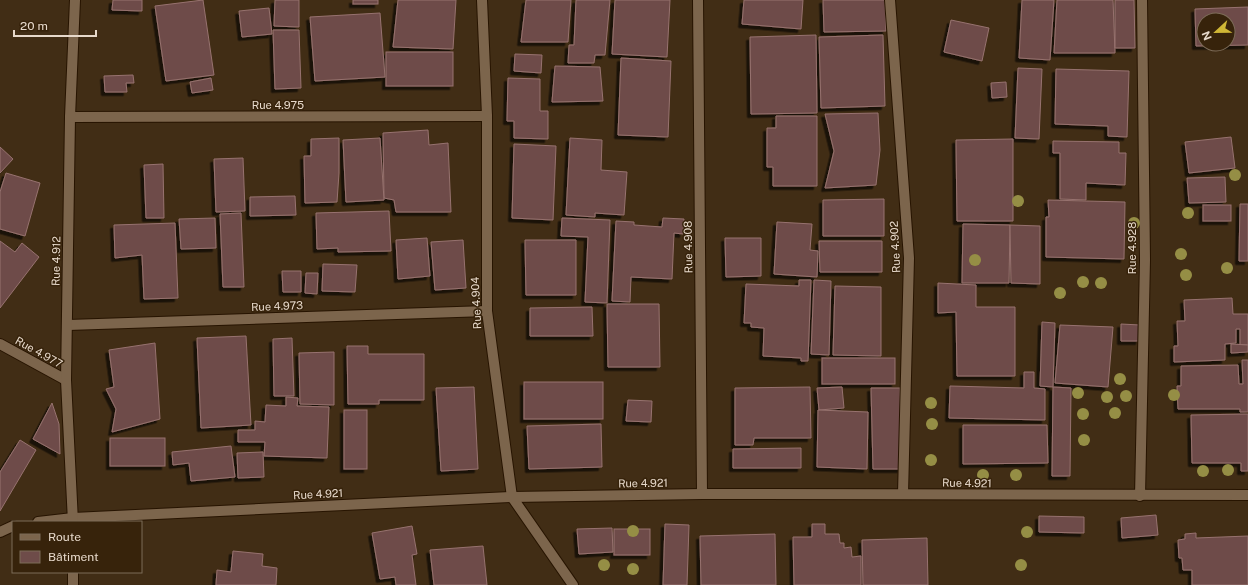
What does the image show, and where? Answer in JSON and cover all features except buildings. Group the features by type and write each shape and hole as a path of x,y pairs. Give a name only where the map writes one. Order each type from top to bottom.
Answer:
{"street":[{"name":"Rue 4.912","path":"73,520 66,380 70,117 75,0"},
{"name":"Rue 4.904","path":"482,0 487,116 487,311 512,497 573,585"},
{"name":"Rue 4.908","path":"698,0 702,494"},
{"name":"Rue 4.902","path":"890,0 909,258 904,494"},
{"name":"Rue 4.928","path":"1140,496 1145,260 1142,0"},
{"name":"Rue 4.975","path":"70,117 487,116"},
{"name":"Rue 4.973","path":"68,325 487,311"},
{"name":"Rue 4.977","path":"0,344 66,380"},
{"name":"Rue 4.921","path":"56,521 512,497 702,494 1248,496"},
{"path":"0,532 12,526"},
{"path":"73,573 73,585"}]}
